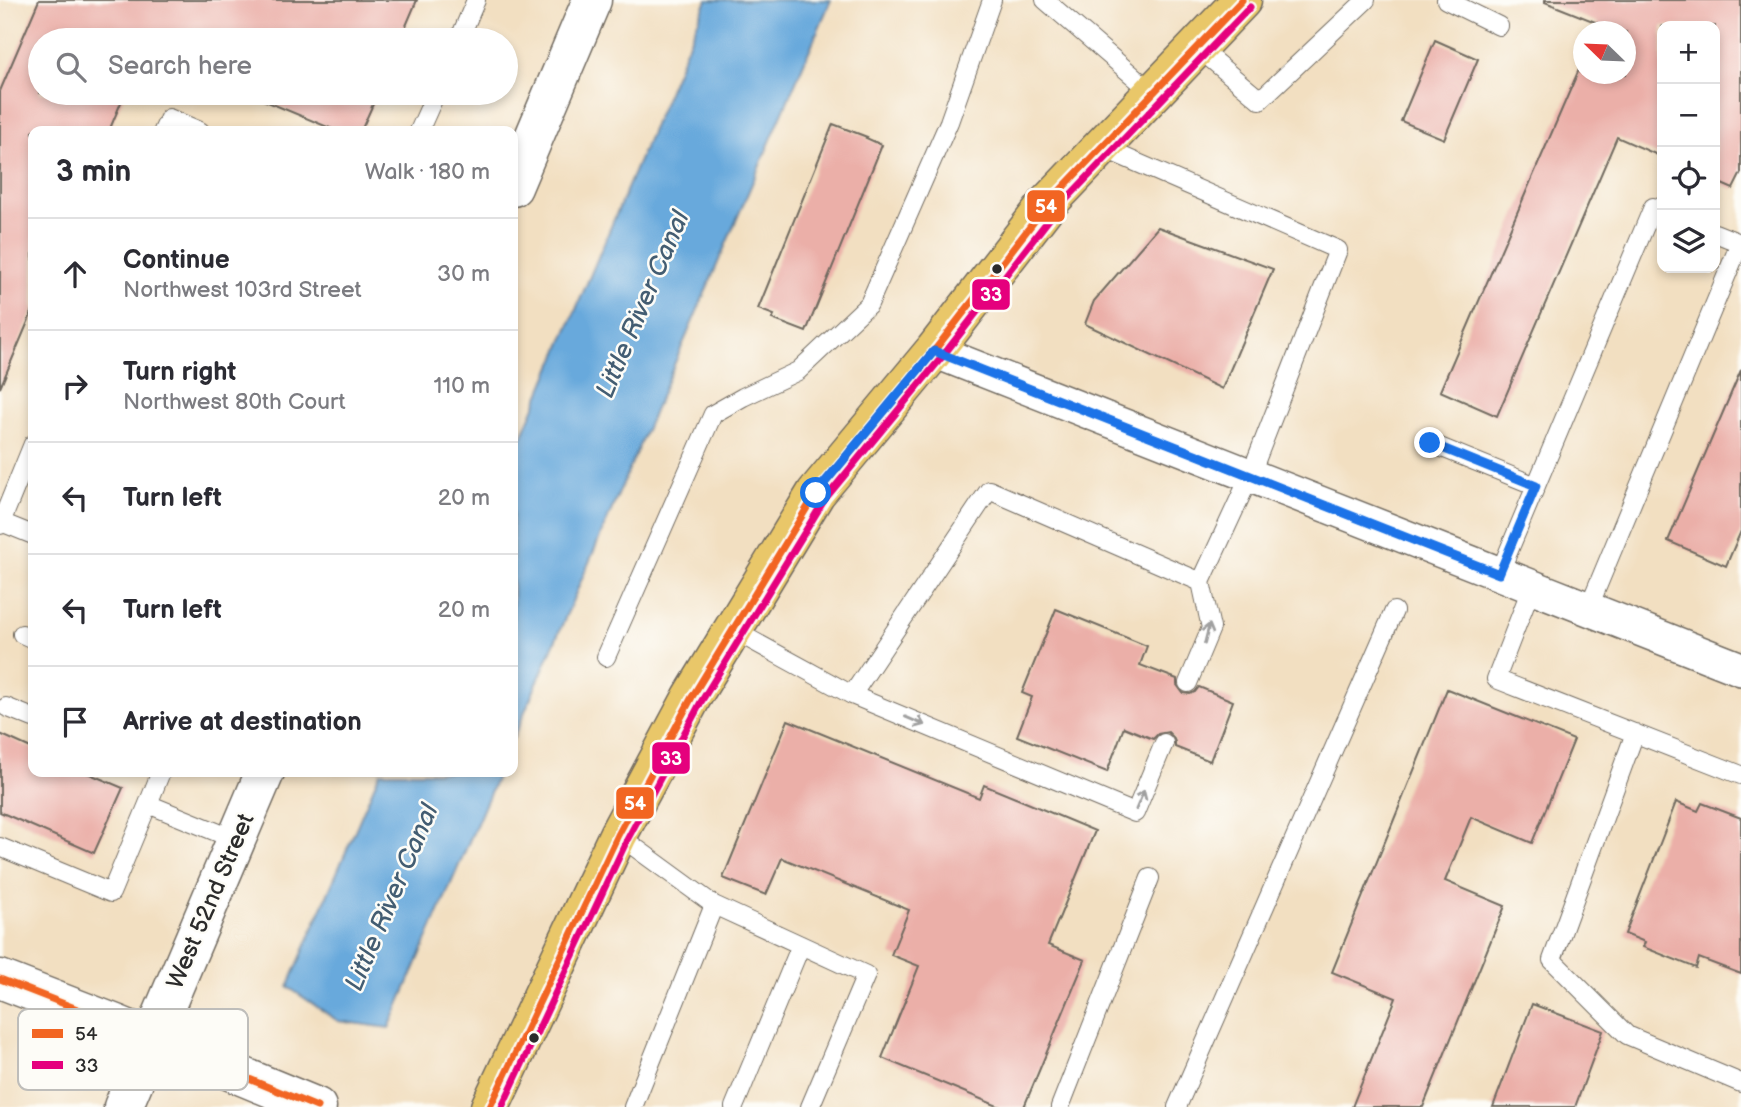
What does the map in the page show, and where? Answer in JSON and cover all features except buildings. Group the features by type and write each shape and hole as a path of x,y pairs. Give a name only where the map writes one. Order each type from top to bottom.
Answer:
{"main road":[{"path":"490,1107 618,835 692,696 816,493 934,351 1049,202 1242,0"}],"street":[{"path":"518,174 587,1"},
{"path":"934,351 1741,669"},
{"name":"West 52nd Street","path":"164,1009 263,777"},
{"path":"0,979 76,1009"},
{"path":"248,1079 317,1107"},
{"name":"West 52nd Street","path":"123,1107 130,1090"}],"lane":[{"path":"463,28 476,0"},
{"path":"606,657 713,414 798,371 869,304 949,122 992,0"},
{"path":"1045,0 1153,93"},
{"path":"1197,47 1260,100 1366,0"},
{"path":"1446,0 1499,26"},
{"path":"421,126 431,105"},
{"path":"165,126 169,118 188,126"},
{"path":"1101,147 1338,250 1250,475 1201,582 1211,628 1188,683"},
{"path":"1499,574 1653,206 1660,210"},
{"path":"1588,609 1741,242 1720,235"},
{"path":"1430,443 1536,486"},
{"path":"28,456 1,524 28,533"},
{"path":"852,695 989,490 1201,582"},
{"path":"1532,586 1496,678 1741,775"},
{"path":"1177,1107 1394,611"},
{"path":"733,630 852,695 1135,813 1164,743"},
{"path":"6,707 28,716"},
{"path":"1635,733 1552,960 1627,1035 1741,1083"},
{"path":"0,847 111,893 159,777"},
{"path":"148,804 236,840"},
{"path":"618,835 714,905 866,975 810,1107"},
{"path":"1060,1107 1150,878"},
{"path":"633,1107 714,905"},
{"path":"734,1107 801,944"}],"water":[{"name":"Little River Canal","path":"707,0 831,0 518,727 518,446"},
{"name":"Little River Canal","path":"378,777 497,777 389,1028 338,1021 288,987"}],"transit line":[{"name":"54","path":"490,1107 618,835 692,697 816,493 934,351 1049,202 1242,0"},
{"name":"33","path":"502,1107 627,840 701,702 825,499 942,357 1057,209 1250,7"},
{"name":"54","path":"0,979 77,1009"},
{"name":"54","path":"248,1079 317,1107"}],"route":[{"path":"816,493 934,351 1499,574 1536,486 1430,443"}]}
